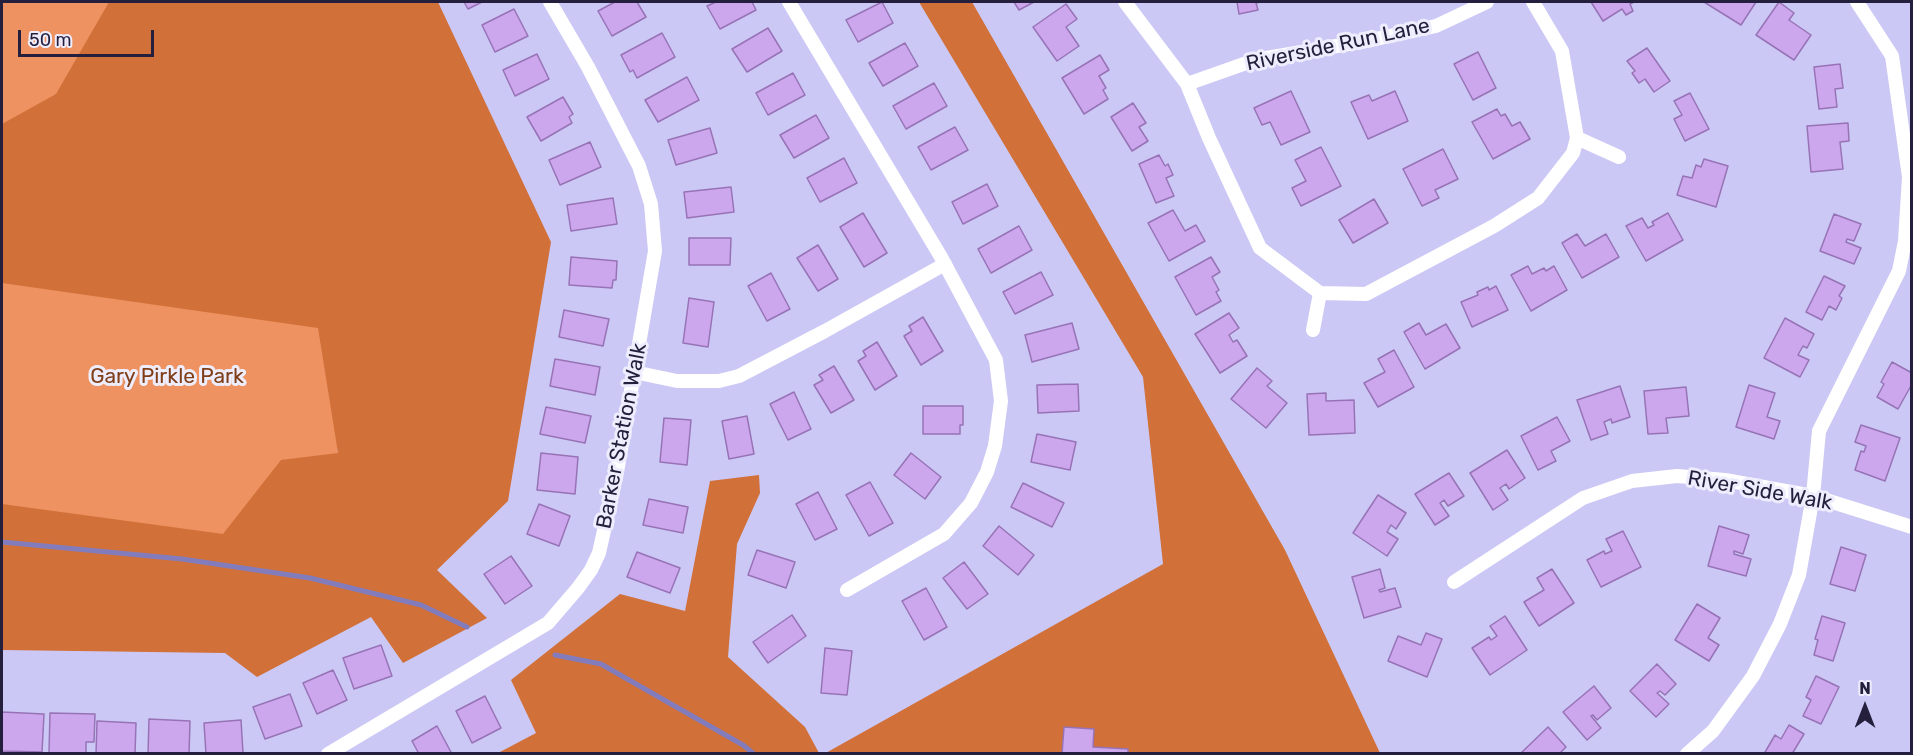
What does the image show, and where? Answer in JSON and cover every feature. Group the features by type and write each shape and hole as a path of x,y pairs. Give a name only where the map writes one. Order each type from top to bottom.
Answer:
{"street":[{"name":"Barker Station Walk","path":"328,753 548,623 578,588 591,570 599,553 617,472 655,251 651,204 639,166 588,67 550,2"},
{"path":"789,2 945,264 996,360 1001,401 995,446 987,472 970,504 944,534 847,590"},
{"path":"1125,2 1187,84 1209,138 1260,248 1320,293 1366,294 1494,226 1538,198 1574,153 1578,138 1562,51 1533,2"},
{"name":"Riverside Run Lane","path":"1187,84 1255,60 1436,26 1487,2"},
{"path":"1687,753 1713,731 1753,676 1780,624 1799,575 1813,496 1819,430 1899,271 1906,230 1909,177 1892,56 1857,2"},
{"path":"1578,138 1619,157"},
{"path":"634,372 677,381 719,381 739,376 945,264"},
{"path":"1313,330 1320,293"},
{"name":"River Side Walk","path":"1454,582 1583,498 1632,482 1677,476 1725,480 1813,496 1911,526"}],"green space":[{"name":"Gary Pirkle Park","path":"2,2 214,2 326,301 338,454 262,534 2,562"}],"shaded area":[{"path":"109,2 438,2 551,242 508,501 437,570 487,618 403,663 371,617 257,677 225,653 2,650 2,504 223,534 281,460 338,453 318,328 2,283 2,124 56,94"},
{"path":"919,2 972,2 1285,550 1380,753 824,754 1163,564 1143,377"},
{"path":"759,475 760,493 737,544 728,657 805,727 819,753 498,753 536,733 511,680 620,594 685,611 710,481"}],"building":[{"path":"464,2 482,2 468,9"},
{"path":"615,2 637,2 646,17 612,36 598,11"},
{"path":"716,2 752,2 756,10 720,29 707,6"},
{"path":"882,2 893,23 858,42 846,20"},
{"path":"1014,2 1034,2 1019,10"},
{"path":"1237,2 1261,2 1256,3 1258,10 1239,14"},
{"path":"1591,2 1634,2 1630,4 1633,11 1626,15 1622,9 1603,21"},
{"path":"1704,2 1756,2 1741,25"},
{"path":"1779,2 1794,13 1789,20 1811,35 1794,60 1756,35"},
{"path":"1066,4 1077,19 1066,27 1079,46 1057,61 1033,27"},
{"path":"514,9 528,36 495,52 482,25"},
{"path":"768,28 782,51 747,72 732,49"},
{"path":"662,33 675,57 637,78 633,70 630,72 621,55"},
{"path":"905,43 918,66 883,86 869,63"},
{"path":"1647,48 1670,81 1654,92 1645,79 1639,83 1632,73 1635,71 1627,61"},
{"path":"1478,52 1496,88 1473,100 1454,64"},
{"path":"537,54 549,79 515,96 503,70"},
{"path":"1100,55 1109,70 1099,76 1106,88 1103,90 1108,99 1084,114 1062,78"},
{"path":"1840,64 1843,88 1835,89 1837,107 1819,109 1814,67"},
{"path":"793,73 805,95 768,115 756,93"},
{"path":"687,77 699,100 658,122 645,100"},
{"path":"934,83 947,106 906,129 893,106"},
{"path":"1291,91 1310,132 1281,145 1270,122 1262,125 1254,108"},
{"path":"1395,91 1408,121 1368,139 1351,102 1369,95 1372,101"},
{"path":"1690,93 1709,129 1685,141 1674,119 1682,115 1674,101"},
{"path":"563,97 573,114 569,117 572,123 541,141 527,117"},
{"path":"1133,103 1146,123 1139,127 1148,141 1132,151 1111,117"},
{"path":"1497,109 1501,116 1505,114 1512,126 1520,122 1530,139 1493,159 1472,122"},
{"path":"816,115 829,138 794,158 780,135"},
{"path":"1848,123 1849,141 1840,142 1843,169 1811,172 1807,126"},
{"path":"955,127 968,150 931,170 918,147"},
{"path":"710,128 717,153 676,165 668,140"},
{"path":"590,142 601,167 560,185 549,160"},
{"path":"1321,147 1341,186 1301,206 1292,188 1306,181 1295,160"},
{"path":"1443,149 1458,179 1435,190 1439,198 1422,206 1403,169"},
{"path":"1159,155 1165,166 1168,164 1173,175 1166,178 1174,196 1156,203 1139,164"},
{"path":"844,158 857,183 820,202 807,178"},
{"path":"1704,159 1728,166 1716,207 1677,195 1683,176 1692,178 1696,165 1701,167"},
{"path":"987,184 998,206 963,224 952,202"},
{"path":"731,187 734,212 687,218 684,192"},
{"path":"613,198 617,224 571,231 567,205"},
{"path":"1374,199 1388,223 1353,243 1339,220"},
{"path":"1173,210 1185,231 1196,225 1205,241 1169,261 1148,223"},
{"path":"863,213 887,253 864,267 840,227"},
{"path":"1668,213 1683,240 1646,261 1626,226 1642,218 1648,228 1654,225 1652,222"},
{"path":"1834,214 1861,224 1854,241 1847,239 1846,242 1861,248 1854,264 1820,251"},
{"path":"1019,226 1032,250 991,273 978,249"},
{"path":"1577,234 1585,246 1606,234 1619,257 1582,278 1562,243"},
{"path":"689,238 731,238 730,265 689,265"},
{"path":"818,245 838,279 818,291 797,258"},
{"path":"571,257 617,261 616,280 613,280 612,288 569,285"},
{"path":"1211,257 1220,272 1212,277 1219,290 1216,292 1221,301 1196,315 1175,277"},
{"path":"1528,266 1532,274 1544,268 1546,271 1554,266 1567,290 1531,311 1511,275"},
{"path":"1041,272 1053,295 1015,314 1003,292"},
{"path":"771,273 790,309 767,321 748,286"},
{"path":"1824,276 1845,286 1839,296 1842,298 1836,310 1829,306 1822,320 1806,312"},
{"path":"1496,286 1508,310 1472,327 1461,302 1478,295 1477,292"},
{"path":"689,298 714,302 708,347 683,343"},
{"path":"564,310 609,319 603,346 559,337"},
{"path":"1229,313 1239,328 1229,335 1233,342 1237,340 1247,356 1220,373 1195,334"},
{"path":"923,317 943,351 921,365 904,336 912,331 909,326"},
{"path":"1785,318 1814,334 1807,348 1803,346 1798,355 1809,360 1800,377 1764,358"},
{"path":"1072,323 1079,349 1032,362 1025,335"},
{"path":"1419,323 1426,335 1446,324 1460,348 1425,369 1404,332"},
{"path":"877,342 897,376 875,390 858,361 866,356 863,351"},
{"path":"1394,350 1414,387 1378,407 1364,383 1385,372 1378,359"},
{"path":"555,359 600,367 595,395 550,386"},
{"path":"1892,362 1912,373 1912,384 1898,409 1877,397 1884,384 1881,382"},
{"path":"834,366 854,400 831,413 814,385 823,380 819,375"},
{"path":"1257,368 1272,381 1267,386 1287,403 1266,428 1231,399"},
{"path":"1078,384 1079,411 1038,413 1037,385"},
{"path":"1749,385 1775,393 1767,417 1780,421 1774,439 1736,427"},
{"path":"1620,386 1630,417 1612,423 1611,419 1604,422 1608,434 1591,440 1577,400"},
{"path":"1686,387 1689,416 1666,418 1668,433 1648,434 1644,391"},
{"path":"794,392 811,429 788,440 770,404"},
{"path":"1326,393 1326,401 1354,400 1355,433 1309,435 1307,394"},
{"path":"923,406 963,406 963,425 960,425 960,434 923,434"},
{"path":"546,407 591,416 585,443 540,434"},
{"path":"747,416 754,454 729,459 722,421"},
{"path":"1557,417 1570,441 1551,451 1556,461 1538,470 1521,436"},
{"path":"664,418 691,420 687,465 660,462"},
{"path":"1861,425 1900,438 1885,481 1855,470 1861,451 1864,452 1866,446 1855,442"},
{"path":"1037,434 1076,442 1070,470 1031,462"},
{"path":"1507,450 1525,478 1509,489 1506,484 1500,488 1508,500 1493,510 1470,473"},
{"path":"541,453 578,457 575,494 537,490"},
{"path":"911,453 941,477 925,499 894,475"},
{"path":"1449,473 1464,496 1448,506 1444,500 1440,503 1449,516 1435,525 1415,494"},
{"path":"870,482 893,523 869,536 846,495"},
{"path":"1023,483 1064,503 1052,527 1011,507"},
{"path":"818,492 837,529 815,540 796,504"},
{"path":"1378,495 1406,513 1396,529 1391,525 1387,532 1398,539 1387,556 1353,533"},
{"path":"649,499 688,507 683,533 643,525"},
{"path":"539,504 570,516 559,546 527,534"},
{"path":"999,526 1034,555 1018,575 983,546"},
{"path":"1719,526 1749,535 1743,554 1734,551 1734,554 1751,559 1746,576 1708,566"},
{"path":"1623,531 1641,567 1601,587 1587,560 1604,551 1605,554 1612,551 1606,539"},
{"path":"1841,547 1866,555 1855,591 1830,584"},
{"path":"757,550 795,562 786,588 748,575"},
{"path":"637,552 680,568 670,593 627,577"},
{"path":"511,556 532,586 505,604 484,574"},
{"path":"964,562 988,594 967,609 943,578"},
{"path":"1380,569 1385,588 1379,590 1380,592 1395,588 1401,607 1364,618 1352,577"},
{"path":"1552,569 1574,603 1539,626 1524,602 1544,590 1537,578"},
{"path":"926,588 947,627 924,640 902,601"},
{"path":"1697,604 1720,618 1708,638 1719,645 1709,661 1675,640"},
{"path":"792,615 806,636 768,663 753,642"},
{"path":"1505,616 1527,650 1490,675 1472,648 1489,637 1491,640 1497,636 1490,626"},
{"path":"1822,616 1845,623 1833,661 1814,655 1818,640 1815,639"},
{"path":"1426,633 1442,639 1427,677 1388,661 1398,636 1421,645"},
{"path":"381,645 392,676 354,689 343,658"},
{"path":"825,648 852,651 847,695 821,693"},
{"path":"1657,664 1676,684 1665,695 1660,691 1657,693 1669,704 1656,717 1630,691"},
{"path":"333,670 347,700 317,714 303,683"},
{"path":"1816,676 1839,687 1821,724 1803,716 1811,700 1806,697"},
{"path":"1594,686 1611,708 1597,720 1593,715 1591,716 1601,728 1587,740 1563,712"},
{"path":"290,694 302,726 265,739 253,707"},
{"path":"485,696 501,728 472,743 456,711"},
{"path":"2,712 44,714 42,752 2,751"},
{"path":"50,713 95,714 94,742 86,742 86,753 49,753"},
{"path":"149,719 190,721 189,754 148,754"},
{"path":"241,720 243,753 206,754 204,723"},
{"path":"97,721 136,723 135,754 96,754"},
{"path":"1789,725 1804,734 1792,754 1764,754 1775,735 1781,739"},
{"path":"437,726 452,754 419,754 412,741"},
{"path":"1064,727 1094,729 1093,747 1128,749 1128,754 1062,754"},
{"path":"1548,727 1566,747 1559,754 1520,754"}],"waterway":[{"path":"2,542 182,559 310,578 421,605 467,627"},
{"path":"555,655 601,664 743,745 754,754"}]}
